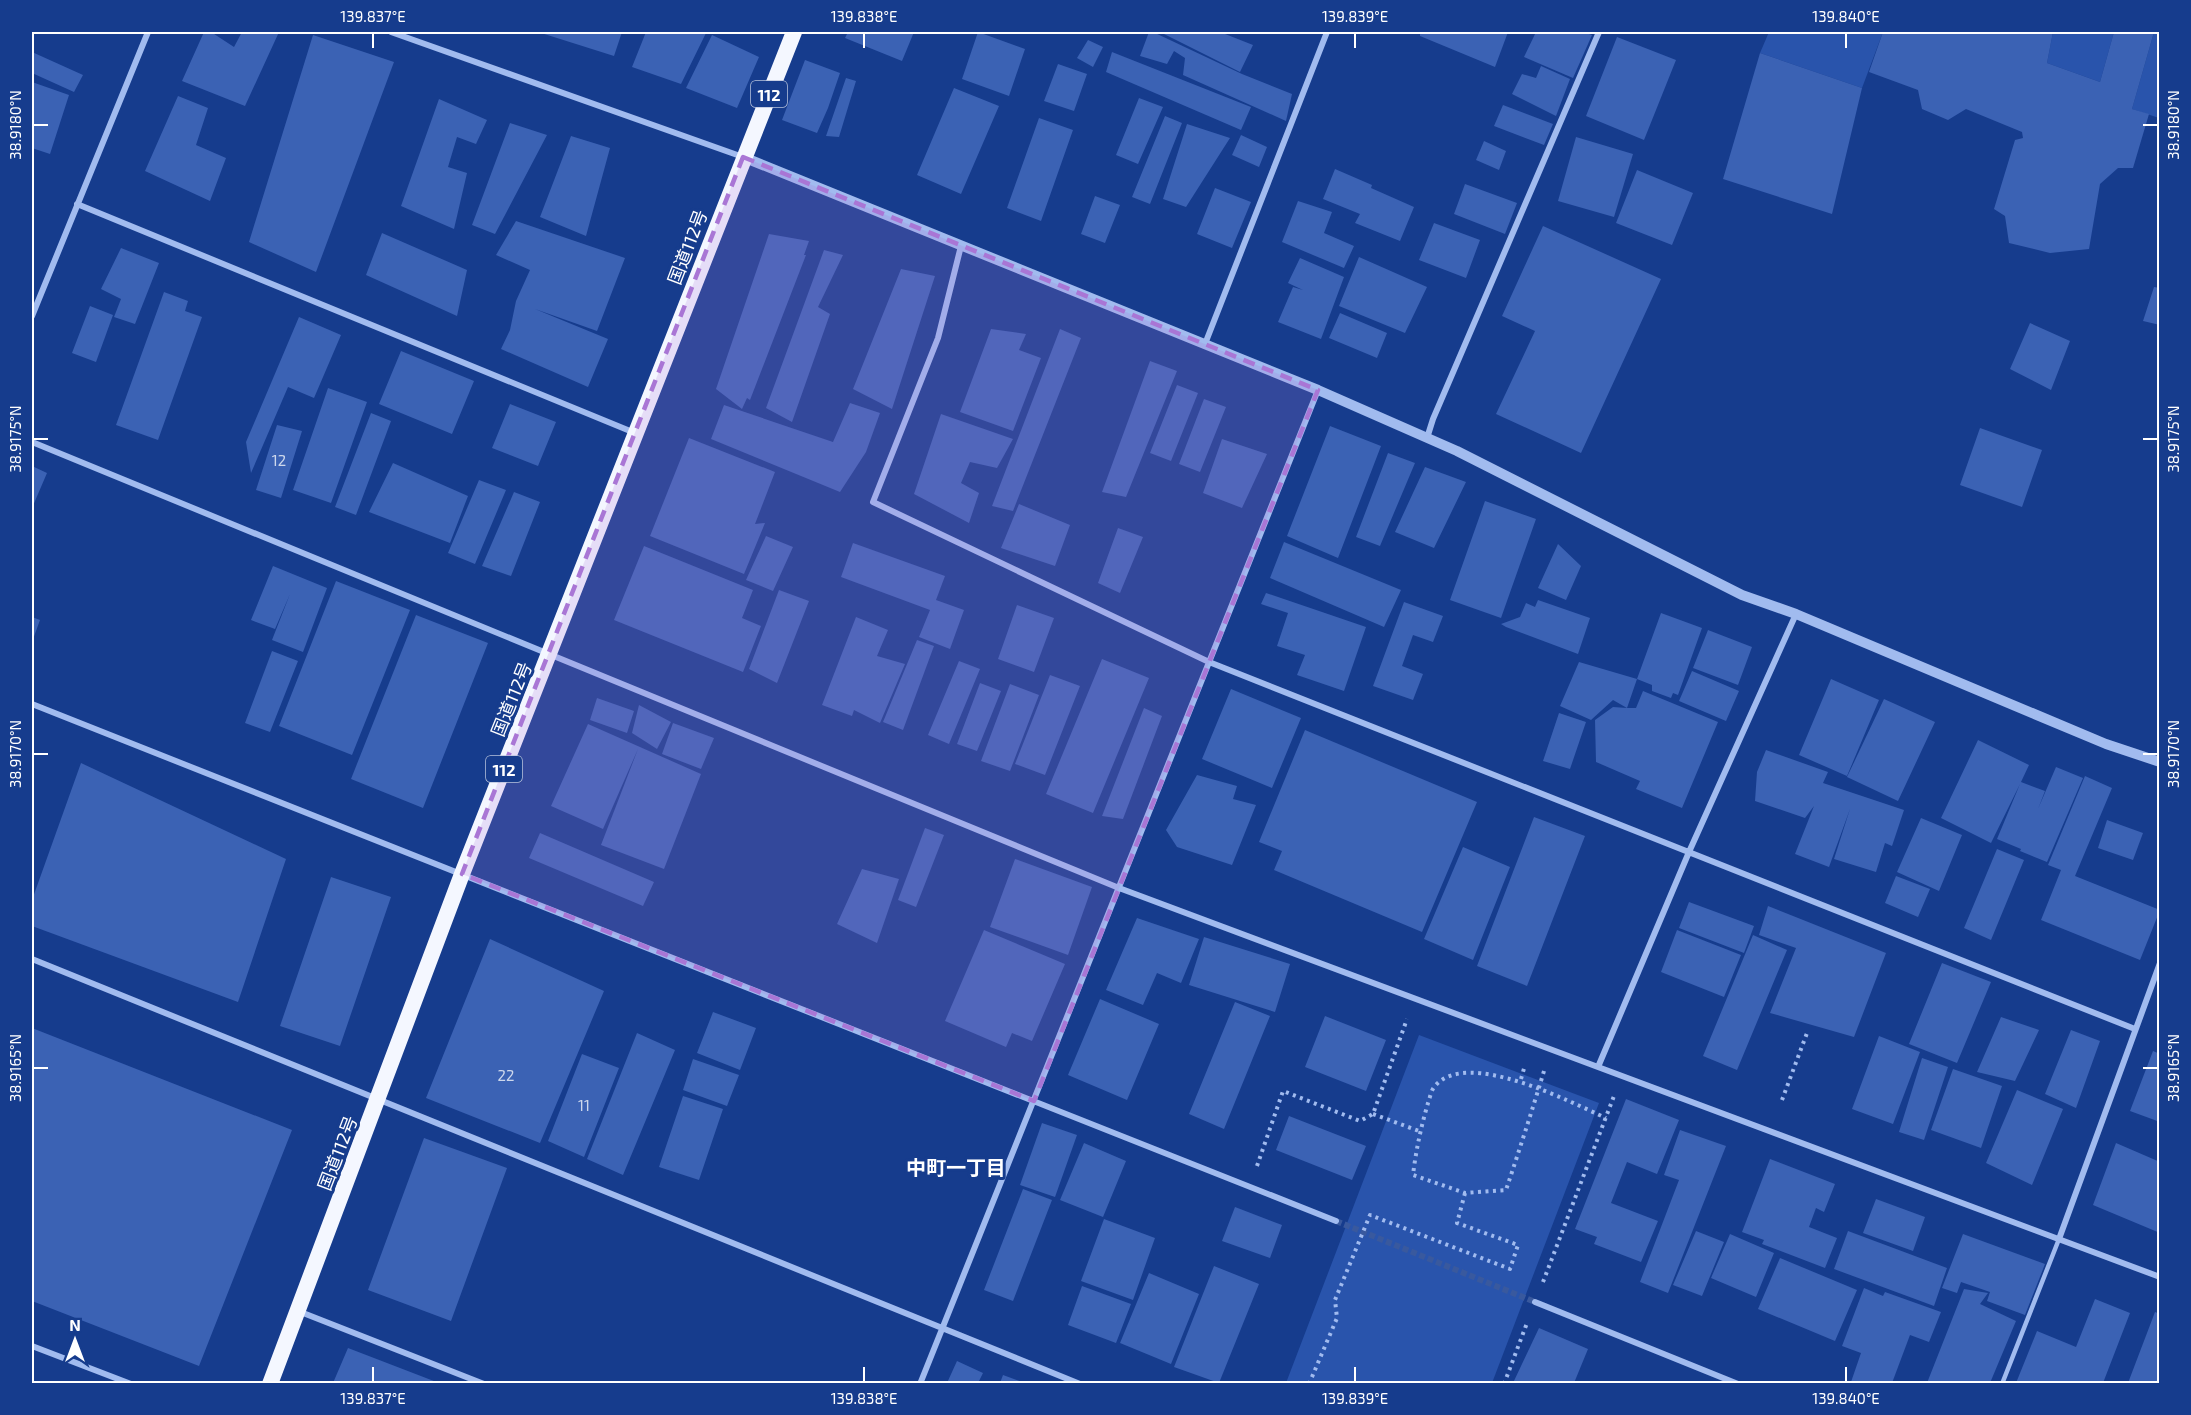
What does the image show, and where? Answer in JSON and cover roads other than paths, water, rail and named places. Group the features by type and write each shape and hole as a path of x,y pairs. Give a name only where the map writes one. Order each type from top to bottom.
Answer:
{"highway":[{"name":"国道112号","path":"270,1383 462,874 794,32"}],"street":[{"path":"32,316 148,32"},
{"path":"391,32 743,157 1318,390 1457,451 1742,595 1796,614 2106,744 2160,762"},
{"path":"1206,344 1328,32"},
{"path":"1427,438 1433,419 1599,32"},
{"path":"77,204 636,433"},
{"path":"962,246 938,338 873,502 1209,662 2135,1029"},
{"path":"920,1383 1318,390"},
{"path":"32,442 1119,888 2160,1277"},
{"path":"1598,1067 1689,852 1796,614"},
{"path":"32,704 1336,1221"},
{"path":"32,959 1080,1383"},
{"path":"2059,1239 2160,963"},
{"path":"1535,1302 1738,1383"},
{"path":"298,1310 484,1383"},
{"path":"32,1346 130,1383"}],"lane":[{"path":"2002,1383 2059,1239"}],"tunnel":[{"path":"1336,1221 1535,1302"}],"district":[{"name":"中町一丁目","path":"956,1167"}]}
